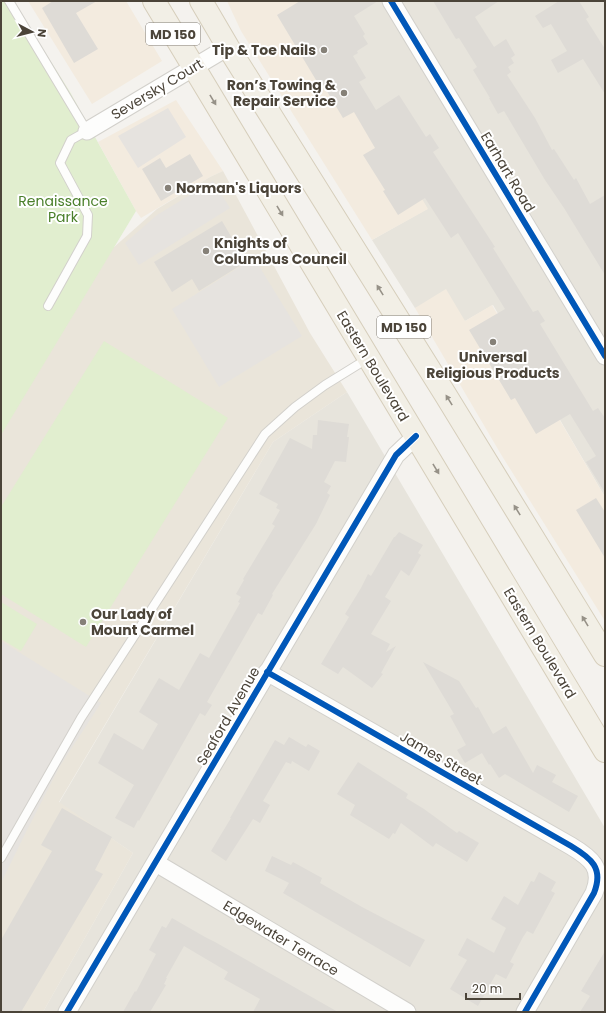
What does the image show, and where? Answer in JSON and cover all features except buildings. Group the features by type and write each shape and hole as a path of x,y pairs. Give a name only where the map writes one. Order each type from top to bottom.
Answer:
{"main road":[{"name":"Eastern Boulevard","path":"154,1 605,751"},
{"name":"MD 150","path":"201,1 228,47 445,394 605,655"}],"street":[{"name":"Earhart Road","path":"391,1 605,356"},
{"name":"Seversky Court","path":"87,131 228,47"},
{"name":"Seaford Avenue","path":"67,1012 396,455 416,436"},
{"name":"James Street","path":"267,672 571,846 584,854 592,862 598,870 597,886 594,893 525,1012"},
{"name":"Edgewater Terrace","path":"156,863 407,1012"}],"lane":[{"path":"9,1 87,131 71,140 60,163 71,180 88,215 88,236 48,306"},
{"path":"1,858 81,718 265,434 295,407 325,385 368,358"}],"shaded area":[{"path":"28,1 126,1 162,61 92,104"},
{"path":"227,1 305,1 428,209 372,240 241,31"},
{"path":"305,1 605,1 605,497 493,305 465,321 422,306 415,308 372,240 427,209"},
{"path":"176,100 223,171 210,177 141,218 98,142"},
{"path":"168,108 186,137 138,168 118,136"},
{"name":"Our Lady of Mount Carmel","path":"223,171 310,333 347,392 273,442 59,802 133,853 43,1012 1,1012 1,431 113,248 157,209 210,177"},
{"path":"213,181 230,208 139,265 125,243 157,215"},
{"path":"254,258 302,336 219,387 172,309"},
{"path":"446,289 465,321 492,305 605,497 605,621 502,456 415,308"},
{"path":"347,392 605,828 605,1012 43,1012 133,853 59,803 273,442"},
{"path":"1,641 101,703 60,766 1,883"}],"green space":[{"name":"Renaissance Park","path":"1,1 13,1 70,92 136,211 1,435"},
{"path":"104,341 228,418 86,647 1,594 1,507"},
{"path":"1,602 37,624 21,651 1,639"}],"cycle path":[{"path":"391,1 605,356"},
{"path":"67,1012 396,455 416,436"},
{"path":"267,672 571,846 584,855 594,865 597,877 597,884 594,893 525,1012"}],"place":[{"name":"Tip & Toe Nails","path":"324,50"},
{"name":"Ron’s Towing & Repair Service","path":"344,93"},
{"name":"Norman's Liquors","path":"168,188"},
{"name":"Knights of Columbus Council","path":"206,251"},
{"name":"Universal Religious Products","path":"493,342"},
{"name":"Our Lady of Mount Carmel","path":"83,622"}]}
